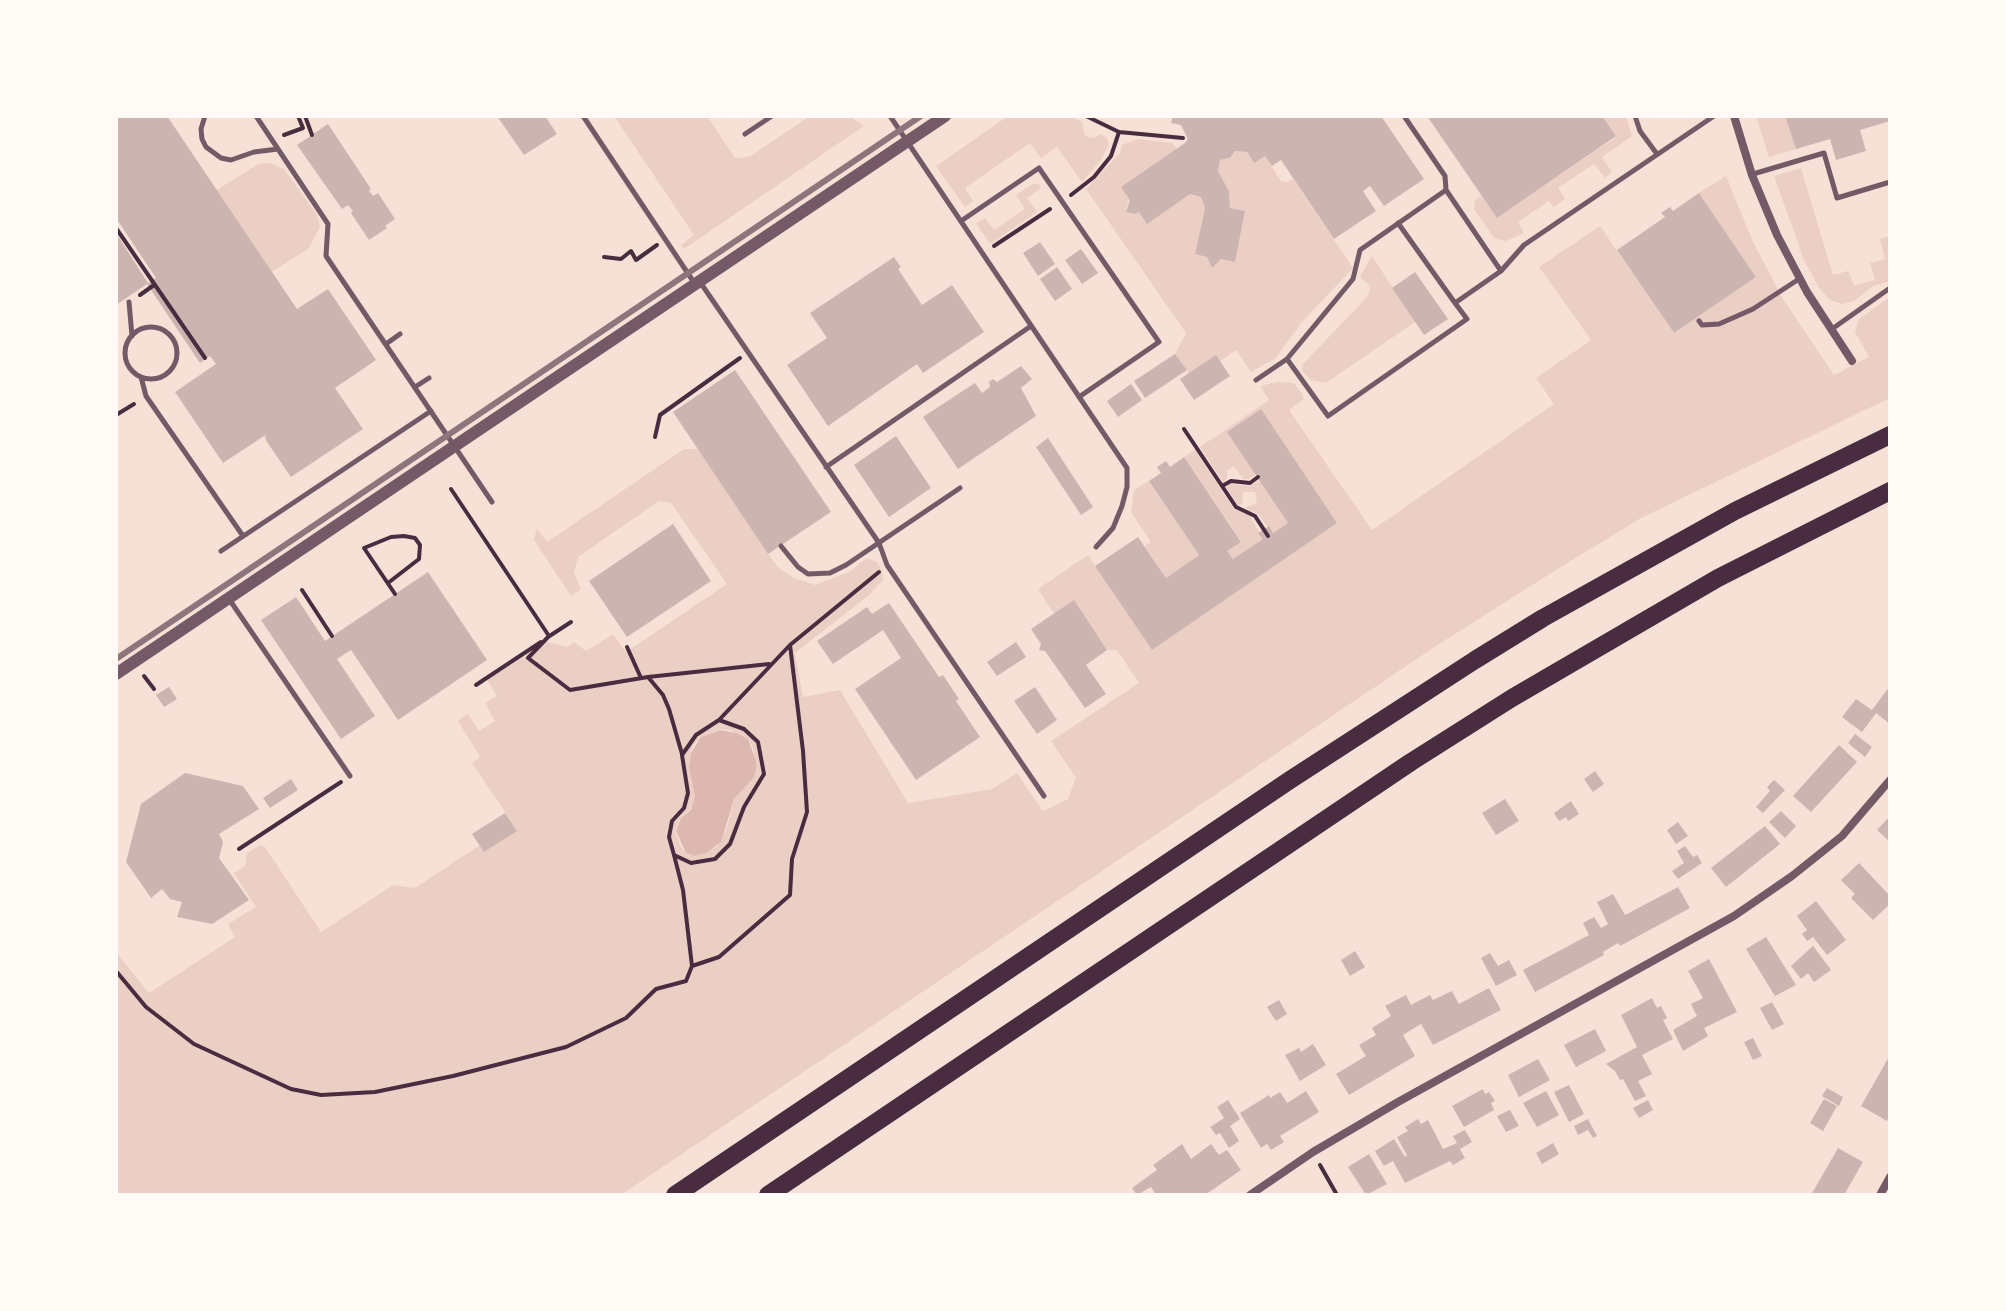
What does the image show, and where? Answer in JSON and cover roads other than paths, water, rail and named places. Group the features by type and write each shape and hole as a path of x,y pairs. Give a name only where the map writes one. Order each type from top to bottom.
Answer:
{"highway":[{"path":"675,1195 1241,813 1475,660 1555,611 1735,511 1890,435"},
{"path":"768,1195 1411,762 1512,698 1718,578 1890,491"}],"street":[{"path":"116,674 945,116"},
{"path":"1734,116 1752,175 1777,235 1799,279 1852,361"},
{"path":"1250,1195 1313,1152 1398,1102 1734,916 1842,836 1890,780"},
{"path":"1880,1195 1890,1177"}],"lane":[{"path":"205,116 202,139 206,147 221,158 231,160 254,152 278,149"},
{"path":"256,116 328,224 326,256 492,502"},
{"path":"583,116 879,543 887,565 1044,796"},
{"path":"745,134 772,116"},
{"path":"890,116 1127,468 1127,487 1122,506 1113,528 1096,547"},
{"path":"1404,116 1445,176 1446,190 1501,271"},
{"path":"1635,116 1640,131 1657,154"},
{"path":"1455,303 1501,271 1524,245 1714,116"},
{"path":"1752,175 1824,153 1837,198 1890,182"},
{"path":"961,221 1039,168 1159,342 1079,397"},
{"path":"1256,380 1287,359 1353,279 1360,250 1446,190"},
{"path":"1287,359 1328,416 1467,319 1398,223"},
{"path":"1699,321 1702,325 1719,324 1753,309 1799,279"},
{"path":"1832,329 1890,288"},
{"path":"129,302 132,336"},
{"path":"826,467 1031,326"},
{"path":"143,328 157,328 170,335 176,347 176,361 168,373 155,379 141,377 132,371 126,362 126,346 132,336 143,328"},
{"path":"386,344 400,334"},
{"path":"141,377 146,396 243,536"},
{"path":"415,387 429,378"},
{"path":"221,551 431,411"},
{"path":"781,546 808,574 822,574 846,565 960,488"},
{"path":"228,598 350,776"}],"railway":[{"path":"116,659 921,116"}]}
